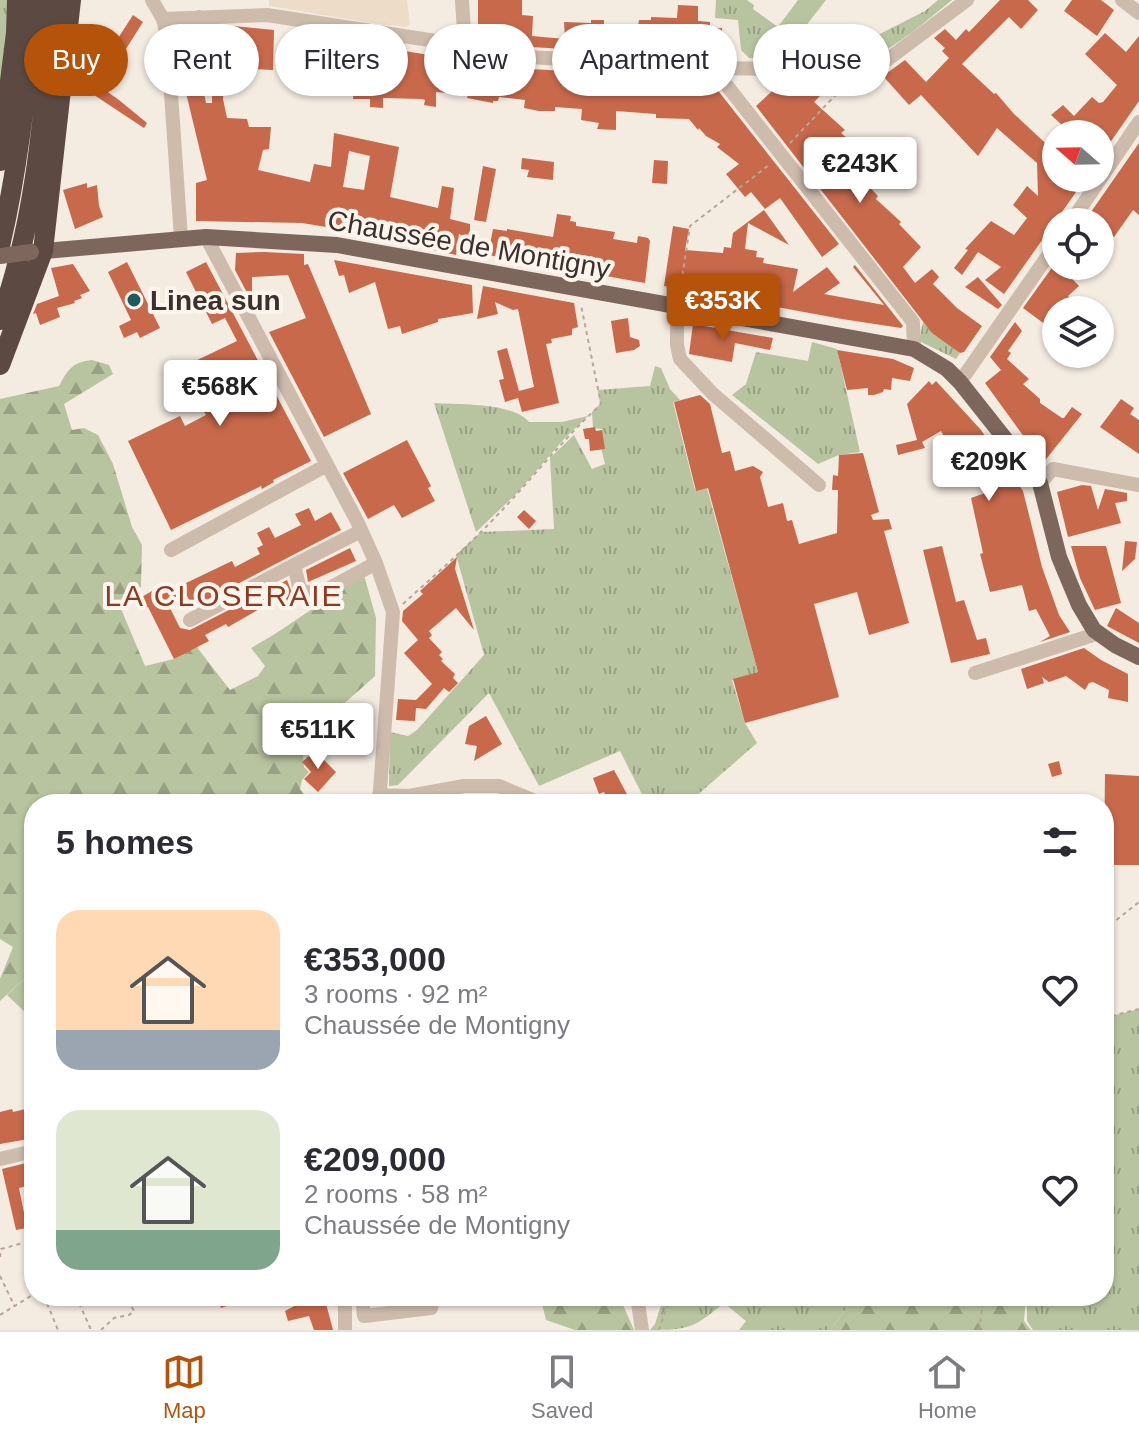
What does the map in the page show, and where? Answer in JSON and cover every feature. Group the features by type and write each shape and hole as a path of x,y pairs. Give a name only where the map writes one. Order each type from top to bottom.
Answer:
{"highway":[{"path":"0,161 16,33 17,0"},
{"path":"0,246 29,80 34,0"},
{"path":"0,320 26,227 42,121 54,0"},
{"path":"0,365 37,252 71,0"}],"main road":[{"name":"Chaussée de Montigny","path":"0,256 206,237 337,245 914,349 947,369 960,382 1040,483 1059,557 1079,605 1094,630 1139,657"}],"street":[{"path":"152,0 163,19 171,76 181,238"},
{"path":"462,0 464,24"},
{"path":"890,58 967,0"},
{"path":"1122,0 1139,13"},
{"path":"163,19 245,15 261,8 424,39"},
{"path":"199,17 200,24"},
{"path":"735,96 913,322 914,349"},
{"path":"1081,208 1139,122"},
{"path":"206,237 361,531 393,612 379,794"},
{"path":"960,382 1042,264"},
{"path":"677,308 680,359 713,394 819,485"},
{"path":"171,550 327,465"},
{"path":"1040,483 1053,469 1139,485"},
{"path":"190,620 361,531"},
{"path":"294,565 300,590 317,595 376,563"},
{"path":"975,673 1099,633"},
{"path":"420,794 464,786 499,786 518,794"},
{"path":"0,1159 24,1153"},
{"path":"345,1306 345,1330"},
{"path":"363,1306 364,1316 431,1306"},
{"path":"638,1306 642,1330"}],"path":[{"path":"677,308 690,226 781,155 836,96"},
{"path":"393,612 481,532 550,458 565,437 601,404 578,289"},
{"path":"1114,922 1139,902"},
{"path":"1114,1015 1139,1009"},
{"path":"0,1257 1,1249 24,1243"},
{"path":"0,1276 15,1307"},
{"path":"0,1315 24,1301"},
{"path":"48,1306 58,1330"},
{"path":"80,1306 91,1330"},
{"path":"101,1330 114,1318 129,1315 134,1311 131,1306"},
{"path":"659,1330 667,1306"},
{"path":"979,1330 983,1306"}],"green space":[{"path":"0,0 13,0 0,97"},
{"path":"716,0 747,0 754,5 753,9 774,24 753,24 753,58 749,58 741,50 738,20 715,18"},
{"path":"798,0 826,0 807,24 780,24"},
{"path":"938,0 952,0 890,47 890,29 925,11"},
{"path":"923,322 960,353 956,359 919,341"},
{"path":"812,342 837,349 860,452 839,455 818,464 732,395 746,384 756,352 808,361"},
{"path":"92,360 109,365 113,374 64,404 72,430 84,428 98,435 113,464 132,527 142,545 141,587 119,604 145,666 174,659 196,646 230,690 258,676 265,666 251,648 364,575 376,618 375,676 302,741 304,767 309,772 302,780 300,789 304,794 24,794 24,979 0,1001 0,979 13,947 0,939 0,399 59,386 72,367"},
{"path":"655,366 661,368 670,389 680,400 673,402 695,490 707,488 758,672 732,680 745,723 757,743 698,794 642,794 620,751 539,786 489,693 398,785 389,786 390,732 408,736 417,730 484,655 456,555 481,532 554,529 550,458 574,435 592,469 605,464 601,448 602,429 593,428 592,412 600,404 598,390 650,386"},
{"path":"434,403 498,408 529,422 562,422 588,416 517,493 476,532"},
{"path":"24,979 24,1011 7,995"},
{"path":"1139,1009 1139,1330 1033,1330 1027,1321 1027,1306 1114,1306 1114,1015"},
{"path":"542,1306 623,1306 634,1330 575,1330 546,1320"},
{"path":"661,1306 720,1306 690,1326 650,1330"},
{"path":"728,1306 848,1306 830,1330 739,1330 746,1321"},
{"path":"848,1306 1025,1306 1024,1321 1031,1330 830,1330"}],"shaded area":[{"path":"269,0 407,0 410,25 366,22 269,6"}],"building":[{"path":"478,0 522,0 522,15 533,16 533,24 478,24"},
{"path":"1000,0 1028,0 1038,10 1021,29 1009,17 962,64 1042,140 1042,192 1076,192 1065,208 1042,208 1042,240 1004,294 985,280 1001,267 978,252 962,275 954,268 968,250 965,249 991,221 1014,235 1027,218 1013,205 1027,186 1038,196 1037,163 997,128 978,156 921,95 909,105 890,84 890,71 905,60 926,82 949,58 942,51 945,48 934,38 945,29 956,40 966,29 969,32"},
{"path":"1072,0 1101,0 1114,10 1097,36 1064,11"},
{"path":"678,5 698,6 698,21 710,22 638,24 639,20 651,20 651,17 677,18"},
{"path":"133,15 143,22 128,46 128,24"},
{"path":"604,20 604,24 564,24 564,22"},
{"path":"259,28 274,30 273,70 259,69"},
{"path":"1105,33 1126,52 1139,36 1139,101 1114,137 1114,120 1057,120 1051,115 1063,105 1074,116 1092,97 1099,103 1103,102 1117,85 1085,54"},
{"path":"536,36 552,38 552,48 536,47"},
{"path":"408,52 424,54 424,96 436,96 436,107 424,105 425,100 422,99 383,98 383,108 370,107 370,99 353,99 353,96 408,96"},
{"path":"536,69 552,70 552,96 722,96 839,244 822,257 780,198 765,209 751,192 745,197 726,174 739,164 689,119 656,118 656,114 616,111 616,130 597,129 599,123 581,120 582,109 555,107 555,111 539,111 524,108 525,100 499,97 493,103 468,96 536,96"},
{"path":"96,96 113,96 147,123 144,128"},
{"path":"187,96 205,96 206,103 212,103 212,96 223,96 227,118 247,119 249,127 271,127 269,149 263,150 258,170 310,182 314,164 331,167 334,133 399,147 390,197 438,208 442,186 454,188 450,219 470,224 470,239 459,234 456,255 424,248 424,244 412,241 302,223 196,221 196,183 207,180","holes":["349,151 370,156 364,190 343,187"]},
{"path":"767,96 820,96 814,102 845,130 841,133 853,143 835,163 851,178 856,173 921,247 903,267 915,283 932,269 939,277 933,284 957,308 982,326 964,352 960,353 932,333 756,106"},
{"path":"1139,143 1139,215 1133,210 1114,237 1114,208 1094,208 1105,192 1114,192 1114,179"},
{"path":"522,158 554,162 553,180 527,177 529,170 521,169"},
{"path":"654,160 668,161 667,184 652,183"},
{"path":"483,166 496,169 486,222 474,220"},
{"path":"87,183 87,188 97,185 103,217 75,229 63,190"},
{"path":"764,210 789,245 748,223 745,249 757,251 756,257 764,258 763,263 798,269 793,292 827,267 840,283 824,294 884,305 853,267 855,265 903,326 842,319 664,286 673,226 689,229 685,250 723,253 724,247 731,248 733,233"},
{"path":"557,214 571,216 570,221 576,222 576,226 615,232 613,239 637,243 638,236 648,238 645,283 488,255 493,229 553,237"},
{"path":"236,253 304,254 304,265 308,264 371,414 324,437 269,332 306,318 288,275 252,277 252,302 235,270"},
{"path":"334,260 472,285 473,313 438,319 438,322 402,334 400,326 388,329 375,282 349,293 344,275 339,276"},
{"name":"Linea sun","path":"127,262 160,328 140,338 137,332 124,338 119,326 131,320 108,272"},
{"path":"206,262 311,461 262,489 261,486 171,530 128,441 180,416 185,426 206,415 181,373 193,367 191,363 237,341 225,318 212,324 186,272"},
{"path":"73,264 90,291 80,295 82,298 75,303 57,308 60,317 40,325 36,313 33,314 37,304 59,296 51,268"},
{"path":"978,277 1002,305 998,309 965,287"},
{"path":"1043,280 1073,280 1079,286 1068,296 1042,296 1042,322 1023,308"},
{"path":"483,286 574,303 578,327 572,329 572,335 551,339 552,343 546,344 559,403 522,412 518,398 505,402 499,380 504,379 497,351 507,348 519,391 534,387 518,309 513,310 495,302 498,314 477,319"},
{"path":"628,318 630,337 639,340 640,346 616,353 611,321"},
{"path":"1015,322 1022,331 1008,351 1011,353 1007,359 1029,379 1023,384 1040,399 1040,403 1062,418 1072,407 1082,414 1043,463 985,383 1001,370 990,357"},
{"path":"693,324 773,338 770,350 735,343 732,362 689,354"},
{"path":"837,350 893,359 914,368 910,381 892,378 891,390 884,389 874,395 868,395 868,388 847,390"},
{"path":"929,381 932,385 936,381 981,430 1023,491 1042,567 1059,615 1070,632 1040,642 1050,636 1036,609 1029,611 1022,585 990,592 971,498 991,491 979,472 961,475 941,431 922,442 925,448 898,455 896,445 917,440 907,404"},
{"path":"700,395 710,404 722,453 730,451 735,471 753,466 763,472 760,477 768,507 783,503 787,521 792,520 799,544 837,533 838,490 832,490 833,475 838,476 839,455 863,453 879,512 871,515 873,520 889,519 892,529 884,531 909,623 869,635 857,592 814,604 839,697 745,723 733,679 758,672 708,488 696,491 674,402"},
{"path":"1121,399 1134,408 1130,414 1139,420 1139,454 1100,427"},
{"path":"595,427 596,431 602,430 605,449 590,451 589,439 585,439 583,429"},
{"path":"407,440 431,486 428,488 435,501 402,518 394,505 368,519 343,473"},
{"path":"1082,485 1091,486 1098,510 1105,489 1127,493 1127,501 1115,503 1121,523 1068,537 1057,492"},
{"path":"309,508 315,521 331,512 341,530 193,607 187,596 169,606 180,628 190,630 287,580 294,598 284,603 282,596 228,627 226,624 205,635 209,641 174,659 148,607 145,608 140,598 159,587 163,594 232,561 235,567 260,554 257,548 263,545 257,533 269,527 275,538 301,525 295,514"},
{"path":"524,510 536,521 529,529 517,517"},
{"path":"1125,541 1137,542 1135,559 1122,571"},
{"path":"942,546 956,602 964,600 977,640 986,638 990,654 951,663 923,550"},
{"path":"1071,546 1106,546 1121,603 1095,610 1080,578"},
{"path":"350,548 356,561 308,582 306,570"},
{"path":"457,557 455,569 474,630 456,608 429,631 432,635 429,638 442,652 439,655 443,659 441,661 455,674 453,678 458,683 449,692 444,688 426,709 416,708 415,721 396,720 398,699 416,700 432,684 404,653 418,640 402,621 403,611"},
{"path":"1116,608 1139,623 1139,643 1107,626"},
{"path":"1084,648 1128,674 1128,702 1108,698 1109,690 1093,682 1085,690 1066,676 1049,682 1042,677 1044,683 1027,689 1021,669"},
{"path":"486,716 502,744 474,761 477,746 465,744 469,726"},
{"path":"315,751 336,772 318,792 304,779 311,772 302,762"},
{"path":"1059,761 1062,774 1052,777 1048,764"},
{"path":"614,770 627,794 599,794 593,778"},
{"path":"1105,774 1139,776 1139,865 1114,865 1114,794 1105,794"},
{"path":"24,1109 24,1140 0,1144 0,1112"},
{"path":"24,1164 24,1187 19,1188 24,1229 16,1230 2,1169"},
{"path":"294,1306 327,1306 333,1330 314,1330 309,1316 288,1321 285,1311"}],"place":[{"name":"Linea sun","path":"134,300"}],"district":[{"name":"LA CLOSERAIE","path":"224,596"}]}
